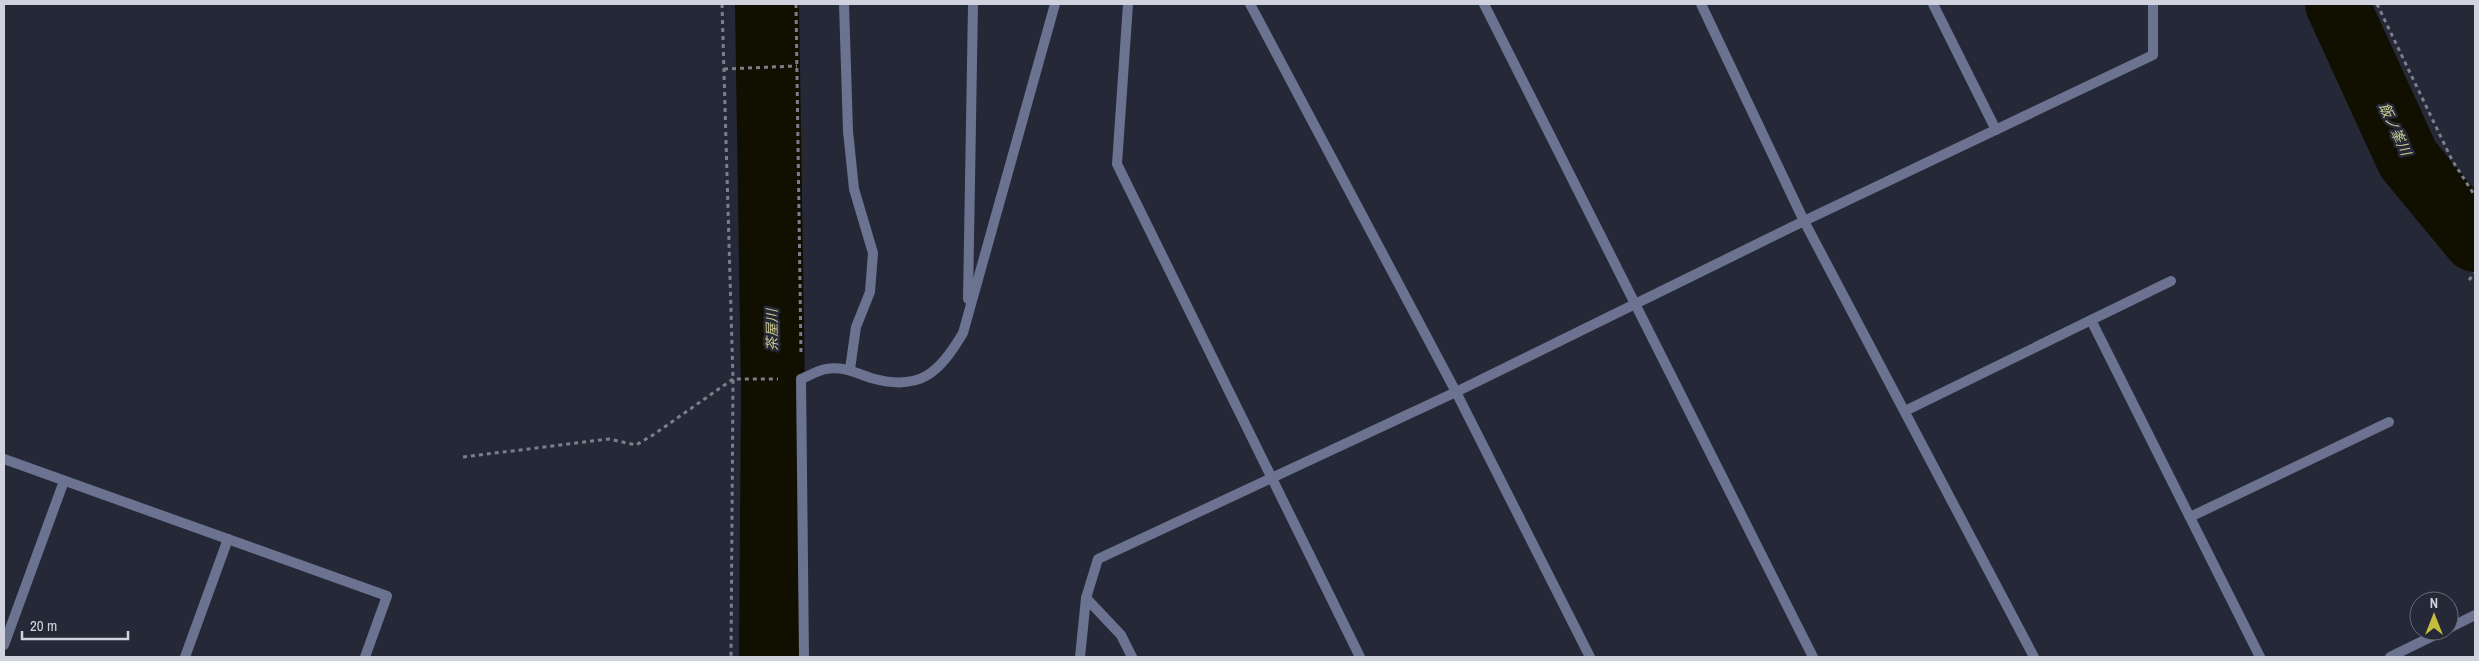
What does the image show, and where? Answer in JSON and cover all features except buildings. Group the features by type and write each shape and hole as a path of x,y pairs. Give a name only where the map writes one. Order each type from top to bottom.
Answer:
{"street":[{"path":"844,4 848,131 854,189 873,253 870,292 856,327 850,370"},
{"path":"968,312 973,4"},
{"path":"804,657 801,379 826,369 850,370 871,378 900,384 928,377 949,357 963,333 1055,4"},
{"path":"1128,4 1117,164 1360,657"},
{"path":"1250,4 1456,392 1590,657"},
{"path":"1484,4 1813,657"},
{"path":"1701,4 1804,220 2034,657"},
{"path":"1933,4 1996,130"},
{"path":"1080,657 1086,598 1098,560 1456,392 1804,220 2153,55 2153,4"},
{"path":"1905,411 2171,281"},
{"path":"2091,320 2260,657"},
{"path":"2190,517 2389,422"},
{"path":"4,459 387,596 365,657"},
{"path":"4,645 64,481"},
{"path":"185,657 228,539"},
{"path":"1086,598 1121,634 1132,657"},
{"path":"2459,623 2475,615"},
{"path":"2390,657 2423,641"}],"path":[{"path":"722,4 733,379 731,657"},
{"path":"463,457 609,439 636,444 653,435 733,379 801,379 796,4"},
{"path":"2377,4 2452,160 2475,196"},
{"path":"724,69 798,66"},
{"path":"2469,280 2475,274"}],"waterway":[{"name":"茶屋川","path":"767,4 773,391 771,657"},
{"name":"飯ノ峯川","path":"2337,4 2408,159 2475,240"}]}
